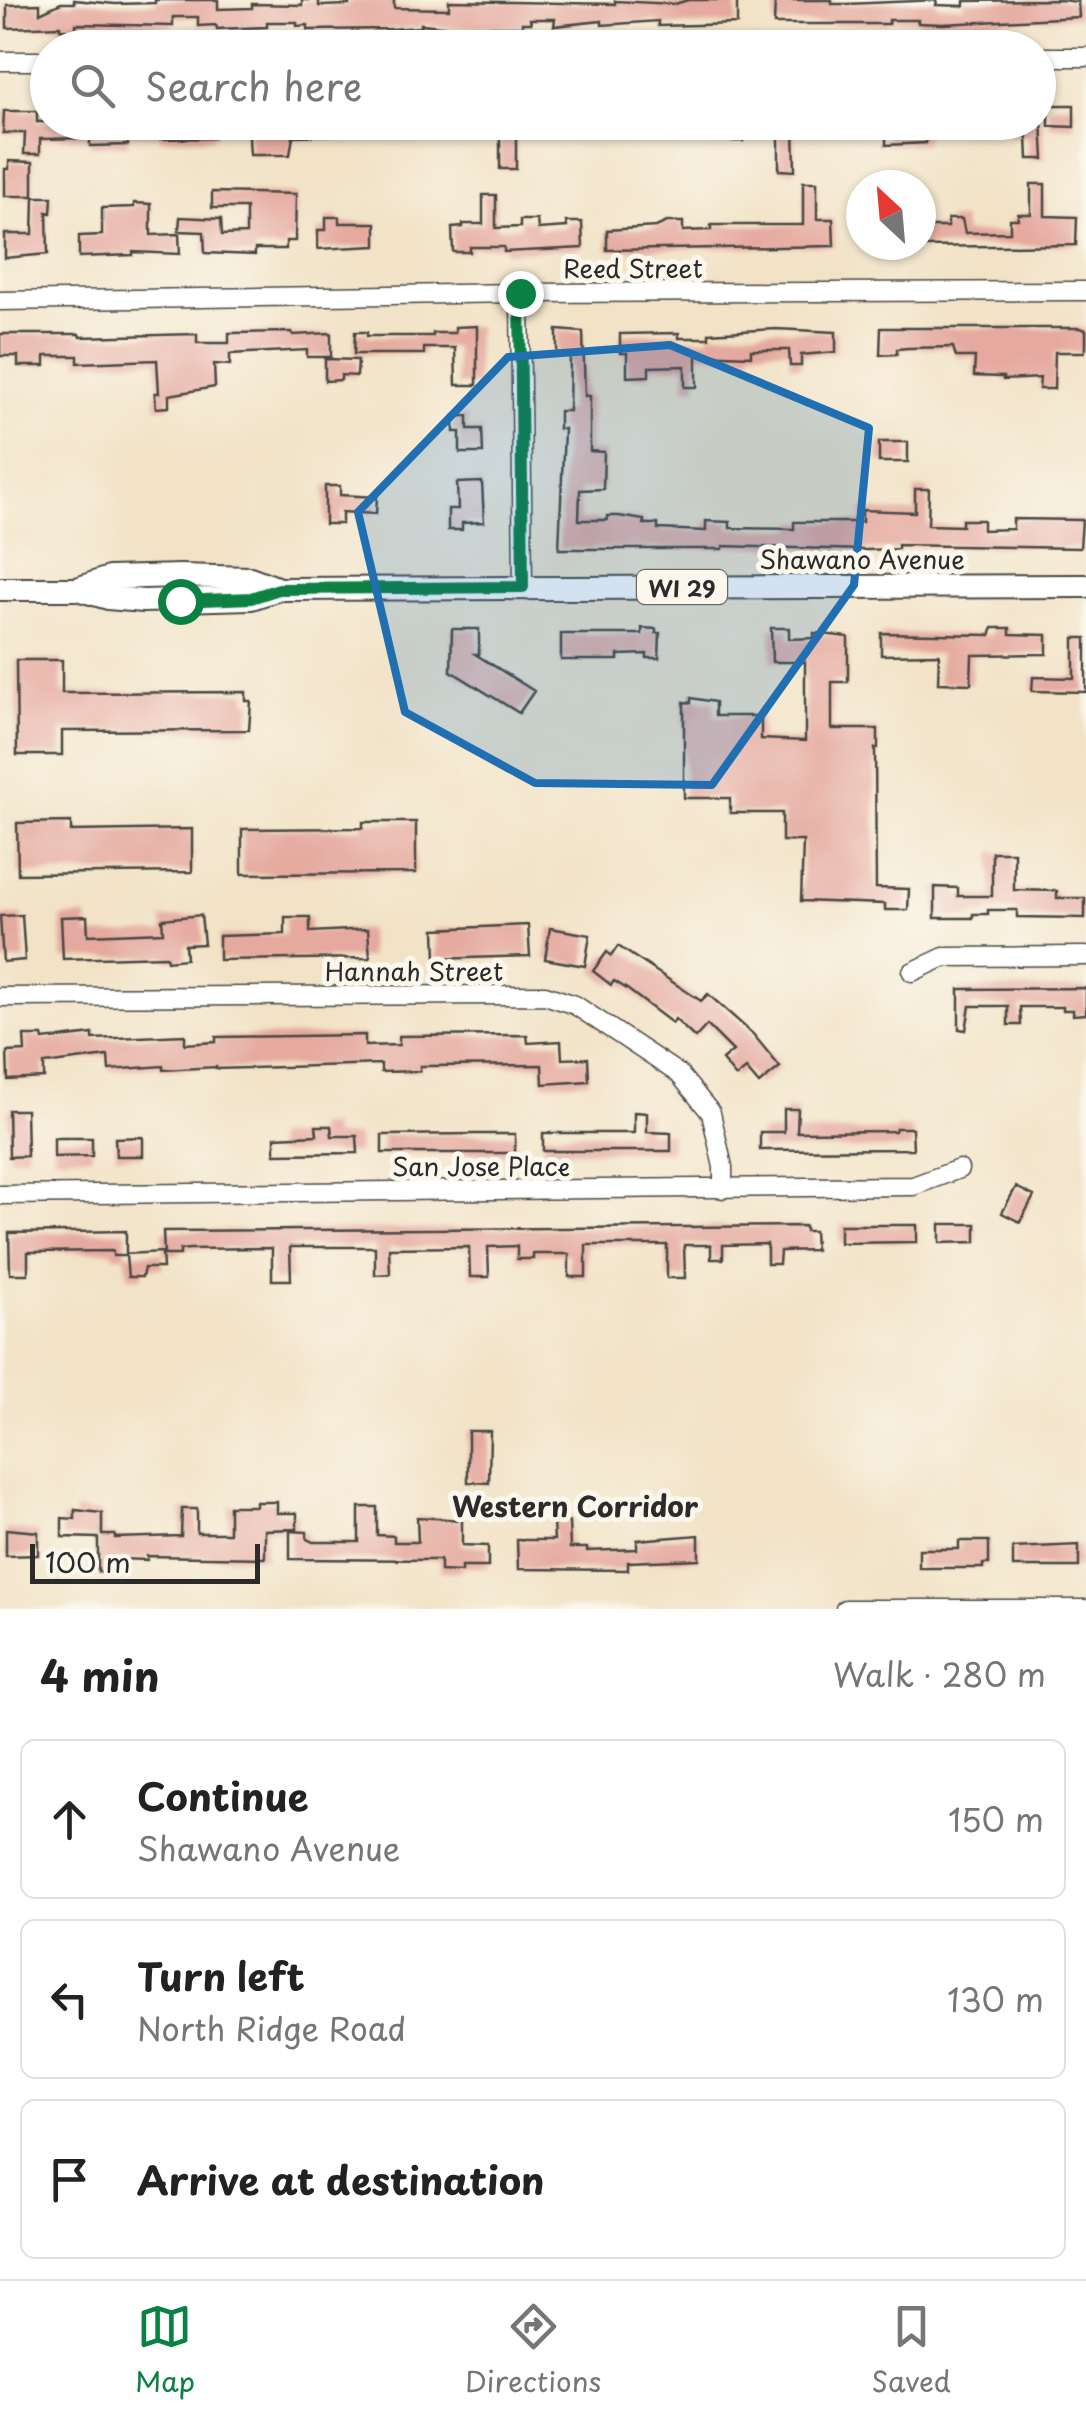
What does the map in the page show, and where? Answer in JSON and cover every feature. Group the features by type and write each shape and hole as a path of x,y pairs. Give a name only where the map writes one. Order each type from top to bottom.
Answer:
{"main road":[{"name":"Shawano Avenue","path":"0,589 77,589 108,598 143,601 251,598 279,589 1086,586"}],"street":[{"path":"1056,57 1086,57"},
{"path":"0,61 30,61"},
{"name":"Reed Street","path":"0,301 520,293 1086,291"},
{"path":"520,293 523,587"},
{"path":"912,972 944,957 1086,956"},
{"name":"Hannah Street","path":"0,996 545,995 575,1005 679,1074 711,1113 724,1188"},
{"name":"San Jose Place","path":"0,1195 912,1186 960,1169"},
{"path":"845,1609 1086,1608"}],"highlighted area":[{"path":"670,345 869,428 854,585 712,785 535,783 405,712 358,512 508,357"}],"building":[{"path":"74,0 115,4 218,0 218,9 252,8 252,4 302,5 302,0 319,0 319,6 349,5 349,0 394,0 394,8 449,9 449,1 675,4 688,0 737,0 737,24 658,26 658,21 602,25 602,21 554,26 555,19 530,19 531,23 522,26 421,24 393,29 308,30 308,25 297,26 297,22 267,22 267,27 217,29 216,25 198,26 198,17 173,17 173,26 76,24 76,30 60,26 7,28 7,5 40,4 40,13"},
{"path":"775,0 832,0 832,4 847,4 937,0 936,5 964,6 964,1 1061,0 1078,2 1079,17 943,24 889,20 889,24 774,24"},
{"path":"1056,105 1074,105 1074,127 1056,126"},
{"path":"4,111 30,111 30,140 40,140 40,154 24,154 25,133 3,133"},
{"path":"90,140 128,140 128,145 90,146"},
{"path":"249,140 292,140 290,155 250,155"},
{"path":"500,140 516,140 516,169 500,169"},
{"path":"779,140 794,140 795,171 779,170"},
{"path":"886,140 926,140 926,143 886,145"},
{"path":"1027,140 1043,140 1044,159 1028,159"},
{"path":"9,161 33,162 33,196 5,196 5,169 9,169"},
{"path":"803,182 817,182 817,219 833,219 834,246 607,250 607,230 656,227 667,222 683,222 683,231 711,230 711,225 803,225"},
{"path":"1031,184 1045,184 1045,216 1077,217 1076,245 936,247 936,227 948,227 948,219 962,219 965,233 1010,232 1010,219 1018,219 1018,214 1031,214"},
{"path":"212,192 296,194 295,241 286,241 286,249 255,249 255,255 205,253 204,232 179,231 180,217 221,219 222,235 246,234 246,208 212,208"},
{"path":"483,195 496,195 496,228 520,227 520,220 537,220 538,229 582,222 583,248 504,252 504,247 470,247 470,252 453,252 452,228 483,224"},
{"path":"34,197 52,197 51,213 47,212 48,254 5,258 5,234 33,234"},
{"path":"134,203 151,204 151,235 179,234 180,254 133,252 79,257 79,236 102,235 102,208 134,207"},
{"path":"326,217 339,217 339,223 376,223 376,246 318,249 318,230 326,230"},
{"path":"477,326 477,385 456,385 455,348 424,348 424,354 354,354 355,332 367,332 367,336 433,336 455,333 455,327"},
{"path":"881,328 1080,328 1086,330 1086,348 1084,352 1055,352 1054,389 1039,389 1040,378 1003,380 974,376 975,357 956,357 953,347 897,349 897,354 880,355"},
{"path":"776,329 836,332 836,352 801,355 801,366 790,366 789,350 751,350 751,356 697,354 697,387 685,387 685,366 649,367 649,376 627,377 627,353 620,353 620,334 679,333 679,338 709,338 709,333"},
{"path":"557,330 583,332 585,396 590,396 590,451 604,452 603,489 580,490 579,520 619,516 658,524 658,529 706,531 706,521 730,522 730,528 794,529 794,522 862,522 862,510 915,512 915,489 929,489 928,525 962,526 962,520 983,520 983,530 1013,529 1013,519 1082,520 1080,548 898,545 898,549 865,550 723,546 559,549 564,429 559,429 559,411 569,411 570,355 557,355"},
{"path":"229,333 331,333 331,357 307,357 307,350 230,354 230,365 214,364 215,387 169,395 169,407 156,408 157,360 78,363 78,356 45,356 45,366 18,366 18,356 0,356 0,334 197,334 197,343 229,343"},
{"path":"325,359 358,360 357,376 341,375 341,380 325,381"},
{"path":"454,416 468,416 468,429 482,429 483,453 460,453 460,432 454,432"},
{"path":"879,442 908,442 908,462 879,462"},
{"path":"482,482 484,522 462,523 462,530 448,530 448,509 458,509 457,483"},
{"path":"325,486 340,486 340,495 377,497 376,514 342,512 342,524 325,524"},
{"path":"642,628 660,633 659,658 647,658 647,654 618,655 618,660 561,660 561,634 642,634"},
{"path":"771,628 789,628 789,639 814,638 814,633 848,637 848,682 832,682 832,729 878,729 876,888 909,889 908,910 885,910 885,904 801,901 803,841 782,841 782,813 730,813 730,798 684,798 684,702 691,703 691,698 715,702 715,716 761,716 761,739 805,741 805,662 772,662"},
{"path":"993,628 1010,628 1010,634 1047,635 1047,654 972,655 971,684 938,683 939,654 881,655 881,633 990,635"},
{"path":"452,629 479,629 479,654 475,654 534,691 519,713 451,671"},
{"path":"1074,638 1086,638 1086,692 1032,691 1033,677 1074,678"},
{"path":"16,660 62,660 62,693 246,692 246,701 251,701 249,730 62,731 62,755 17,755"},
{"path":"71,822 71,831 192,829 192,872 18,874 17,823"},
{"path":"363,822 416,822 416,873 242,874 242,829 363,828"},
{"path":"992,852 1014,852 1014,890 1057,891 1057,898 1085,898 1085,918 1017,917 1017,910 988,910 988,914 973,914 973,918 935,918 935,887 958,888 958,896 992,896"},
{"path":"22,915 25,960 3,962 0,916"},
{"path":"201,915 204,944 185,945 186,959 63,959 61,917 87,916 88,935 163,932 162,919"},
{"path":"285,917 310,917 310,932 368,929 370,958 219,960 219,936 285,934"},
{"path":"528,925 530,956 436,959 435,929"},
{"path":"550,928 590,935 585,966 545,959"},
{"path":"618,946 701,1001 708,994 753,1034 780,1067 759,1084 746,1069 736,1077 722,1060 733,1051 707,1025 695,1038 675,1019 672,1023 614,981 611,985 593,971 607,952 611,956"},
{"path":"1086,988 1086,1014 1073,1015 1073,1010 1063,1007 1020,1007 1021,1025 1008,1025 1008,1006 970,1006 966,1030 959,1029 959,989"},
{"path":"93,1034 93,1039 185,1035 185,1044 216,1042 216,1037 365,1035 365,1046 399,1045 399,1036 527,1035 528,1043 561,1041 562,1059 588,1058 589,1081 543,1084 542,1065 420,1066 420,1071 381,1072 381,1064 109,1070 108,1056 44,1064 44,1078 8,1080 7,1052 25,1051 24,1036 42,1036 43,1040"},
{"path":"784,1109 798,1109 797,1132 912,1128 913,1149 760,1150 760,1132 784,1132"},
{"path":"8,1110 26,1110 27,1156 9,1157"},
{"path":"634,1112 647,1113 647,1132 671,1133 671,1151 543,1151 543,1133 634,1133"},
{"path":"316,1126 331,1126 332,1136 357,1136 358,1153 275,1154 275,1137 317,1135"},
{"path":"515,1134 515,1153 382,1153 382,1135"},
{"path":"143,1137 143,1156 116,1156 115,1138"},
{"path":"54,1138 92,1138 92,1156 54,1157"},
{"path":"1016,1187 1034,1196 1020,1222 1002,1213"},
{"path":"940,1224 976,1224 976,1242 940,1243"},
{"path":"840,1225 917,1225 917,1242 840,1243"},
{"path":"805,1226 805,1231 814,1231 815,1250 780,1251 779,1264 767,1264 767,1244 723,1245 723,1259 711,1259 711,1245 684,1245 685,1278 667,1278 667,1245 586,1245 586,1277 569,1277 569,1254 533,1254 533,1259 517,1259 517,1246 488,1247 489,1277 470,1277 469,1247 389,1248 390,1274 375,1275 375,1247 290,1247 291,1280 272,1280 272,1248 189,1249 180,1250 180,1255 164,1255 163,1231"},
{"path":"126,1231 126,1254 162,1252 163,1268 144,1268 142,1277 128,1277 126,1256 113,1256 113,1251 28,1252 28,1274 10,1274 9,1233"},
{"path":"468,1431 490,1431 489,1483 468,1482"},
{"path":"256,1502 277,1502 277,1513 297,1513 297,1529 265,1530 265,1558 147,1556 147,1560 118,1559 118,1572 98,1572 98,1538 62,1537 62,1518 75,1519 75,1510 102,1513 102,1535 115,1538 181,1536 182,1509 197,1509 197,1533 229,1533 229,1506 256,1506"},
{"path":"359,1507 377,1507 377,1535 394,1536 394,1542 418,1542 417,1517 462,1520 462,1545 488,1546 488,1567 461,1567 461,1572 440,1571 440,1560 290,1559 290,1531 307,1532 307,1539 313,1542 359,1542"},
{"path":"553,1522 569,1522 570,1548 587,1551 637,1549 637,1540 699,1535 699,1559 628,1562 628,1570 518,1569 517,1540 554,1540"},
{"path":"6,1529 38,1532 38,1555 6,1556"},
{"path":"959,1541 989,1541 989,1564 983,1564 983,1568 919,1568 919,1549 959,1549"},
{"path":"1079,1545 1079,1567 1013,1567 1013,1548"}],"district":[{"name":"Western Corridor","path":"575,1505"}],"route":[{"path":"180,601 251,598 279,589 523,587 520,293"}]}
